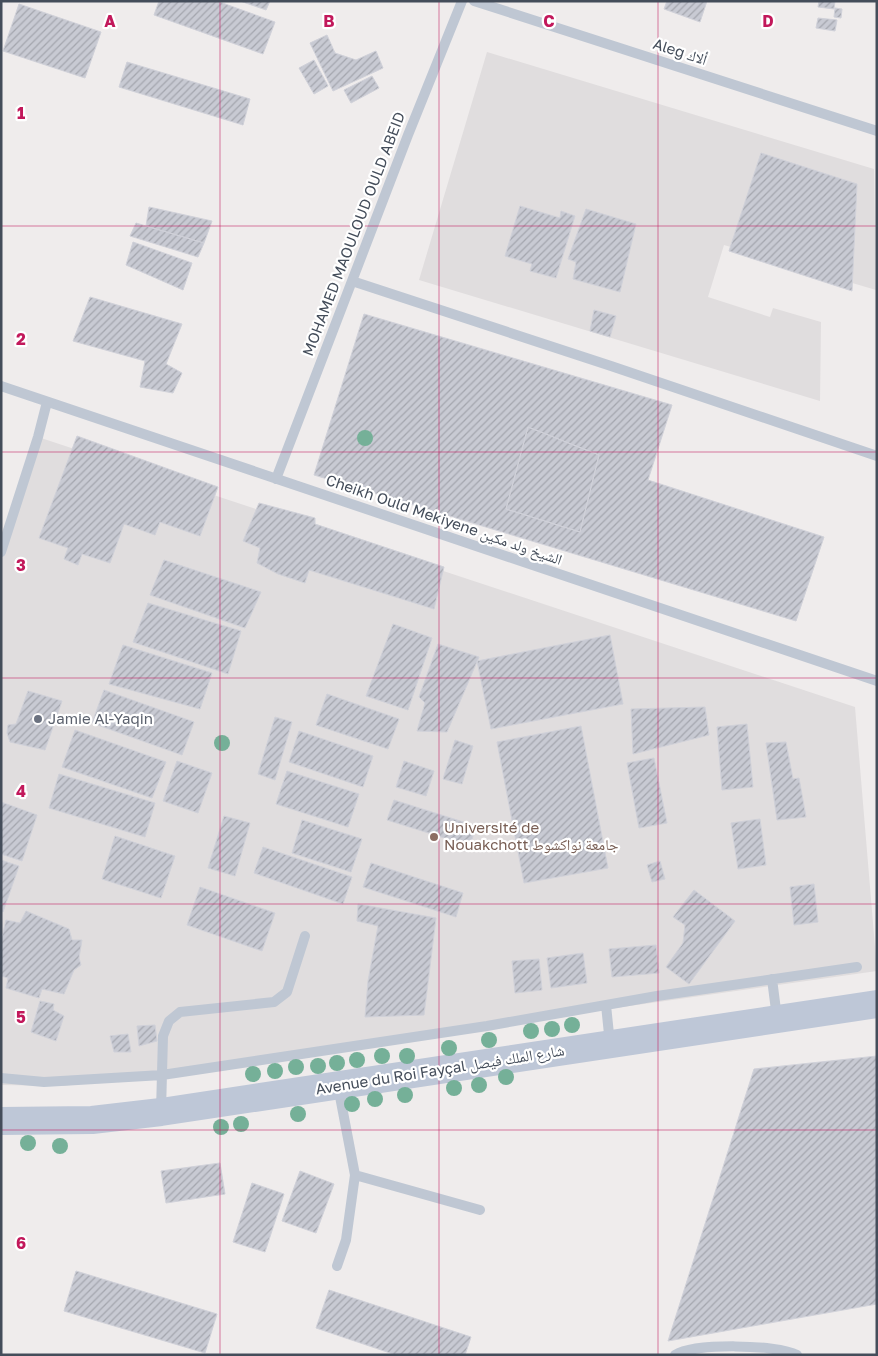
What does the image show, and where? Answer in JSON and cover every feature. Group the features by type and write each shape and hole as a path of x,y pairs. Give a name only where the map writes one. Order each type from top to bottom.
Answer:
{"street":[{"name":"Avenue du Roi Fayçal شارع الملك فيصل","path":"1,1121 92,1120 161,1112 877,1004"}],"lane":[{"name":"MOHAMED MAOULOUD OULD ABEID","path":"276,479 462,1"},
{"name":"Aleg ألاك","path":"474,1 877,131"},
{"path":"352,281 877,456"},
{"name":"Cheikh Ould Mekiyene الشيخ ولد مكين","path":"1,386 877,681"},
{"path":"1,552 48,402"},
{"path":"161,1112 164,1036 169,1021 180,1012 274,1002 287,992 305,936"},
{"path":"1,1078 44,1082 162,1075 487,1026 606,1005 856,967"},
{"path":"772,979 777,1019"},
{"path":"606,1005 610,1044"},
{"path":"337,1266 346,1240 355,1176 338,1085"},
{"path":"355,1176 480,1210"},
{"path":"675,1355 685,1350 753,1347 791,1352 797,1355"}],"shaded area":[{"path":"487,52 874,169 876,290 724,245 708,297 770,317 773,308 821,322 820,401 419,280"},
{"name":"Université de Nouakchott جامعة نواكشوط","path":"38,437 855,707 877,971 64,1086 1,1085 1,544"}],"building":[{"path":"159,1 217,1 275,22 263,54 154,15"},
{"path":"240,1 270,1 266,10"},
{"path":"667,1 707,1 700,22 664,9"},
{"path":"819,1 835,1 834,9 818,7"},
{"path":"19,4 101,32 85,78 3,51"},
{"path":"835,8 842,9 841,18 834,17"},
{"path":"818,18 837,20 835,31 816,28"},
{"path":"327,35 335,53 356,60 376,51 383,68 333,91 310,43"},
{"path":"314,60 328,86 314,94 299,68"},
{"path":"127,62 250,99 243,125 119,87"},
{"path":"372,76 379,88 351,103 344,90"},
{"path":"761,153 857,184 852,291 729,251"},
{"path":"520,206 560,218 561,211 575,216 556,278 530,271 532,264 505,256"},
{"path":"149,207 212,221 204,243 146,226"},
{"path":"586,209 636,224 620,292 573,279 576,262 568,259"},
{"path":"136,223 204,243 198,257 130,236"},
{"path":"133,242 192,263 183,290 126,265"},
{"path":"90,297 182,324 166,364 182,373 173,393 140,387 145,361 73,341"},
{"path":"594,310 616,316 610,337 590,331"},
{"path":"364,314 672,405 648,480 824,537 796,621 314,475","holes":["528,427 599,455 580,532 506,509"]},
{"path":"528,427 599,455 580,532 506,509"},
{"path":"77,436 218,487 200,536 160,522 155,535 124,524 110,563 82,554 78,565 64,559 68,548 39,538"},
{"path":"259,503 315,518 315,524 444,567 434,609 309,570 305,583 278,574 257,563 260,548 243,541"},
{"path":"164,560 261,592 245,628 150,595"},
{"path":"148,603 241,631 228,674 133,642"},
{"path":"393,624 432,638 408,710 366,696"},
{"path":"610,635 623,704 491,729 477,661"},
{"path":"438,644 479,657 447,732 417,731 425,703 419,697"},
{"path":"123,645 212,673 200,709 109,684"},
{"path":"104,690 194,722 182,755 92,723"},
{"path":"28,691 62,701 45,750 10,742 7,733 8,725 16,724"},
{"path":"327,694 399,719 388,749 316,725"},
{"path":"705,707 709,735 633,754 631,709"},
{"path":"275,717 292,722 275,780 258,774"},
{"path":"747,724 753,787 722,790 717,727"},
{"path":"581,726 608,868 524,883 497,742"},
{"path":"75,730 166,762 152,798 62,767"},
{"path":"299,731 373,756 363,787 289,762"},
{"path":"455,740 473,746 462,784 443,779"},
{"path":"786,742 793,779 799,778 806,817 777,820 766,743"},
{"path":"654,758 667,823 639,828 627,763"},
{"path":"177,761 212,773 198,813 163,801"},
{"path":"404,761 434,771 426,796 396,787"},
{"path":"287,771 359,794 348,827 276,804"},
{"path":"59,774 155,803 145,837 49,808"},
{"path":"394,800 476,826 470,846 387,820"},
{"path":"1,802 37,815 22,861 1,854"},
{"path":"224,816 250,823 235,876 208,868"},
{"path":"760,819 766,865 738,869 731,823"},
{"path":"302,820 362,839 351,872 292,853"},
{"path":"115,836 175,856 161,898 102,879"},
{"path":"263,847 352,877 343,904 254,873"},
{"path":"1,860 19,866 3,912 1,911"},
{"path":"660,861 665,879 652,882 647,865"},
{"path":"371,863 463,893 456,917 363,887"},
{"path":"814,884 818,922 794,925 790,887"},
{"path":"200,887 275,913 262,951 187,925"},
{"path":"694,890 735,921 689,984 666,967 683,943 685,925 673,917"},
{"path":"358,904 436,918 424,1015 365,1017 368,981 378,926 357,921"},
{"path":"26,911 69,929 72,940 82,940 79,958 81,965 74,970 64,994 42,989 39,998 6,988 8,978 1,976 1,941 6,920 20,923"},
{"path":"656,945 659,973 612,977 609,949"},
{"path":"583,953 587,983 551,988 547,958"},
{"path":"539,959 542,990 515,993 512,961"},
{"path":"40,1001 54,1004 53,1010 64,1016 56,1041 31,1032"},
{"path":"155,1025 157,1041 139,1046 137,1026"},
{"path":"128,1034 131,1052 114,1052 110,1036"},
{"path":"877,1056 877,1304 668,1341 754,1069"},
{"path":"220,1163 225,1194 166,1203 161,1171"},
{"path":"300,1171 334,1184 316,1233 282,1221"},
{"path":"252,1183 284,1194 265,1252 233,1242"},
{"path":"76,1271 217,1314 205,1353 64,1311"},
{"path":"329,1290 471,1337 465,1355 396,1355 316,1328"}],"place":[{"name":"Jamie Al-Yaqin","path":"38,719"},
{"name":"Université de Nouakchott جامعة نواكشوط","path":"434,837"}]}
